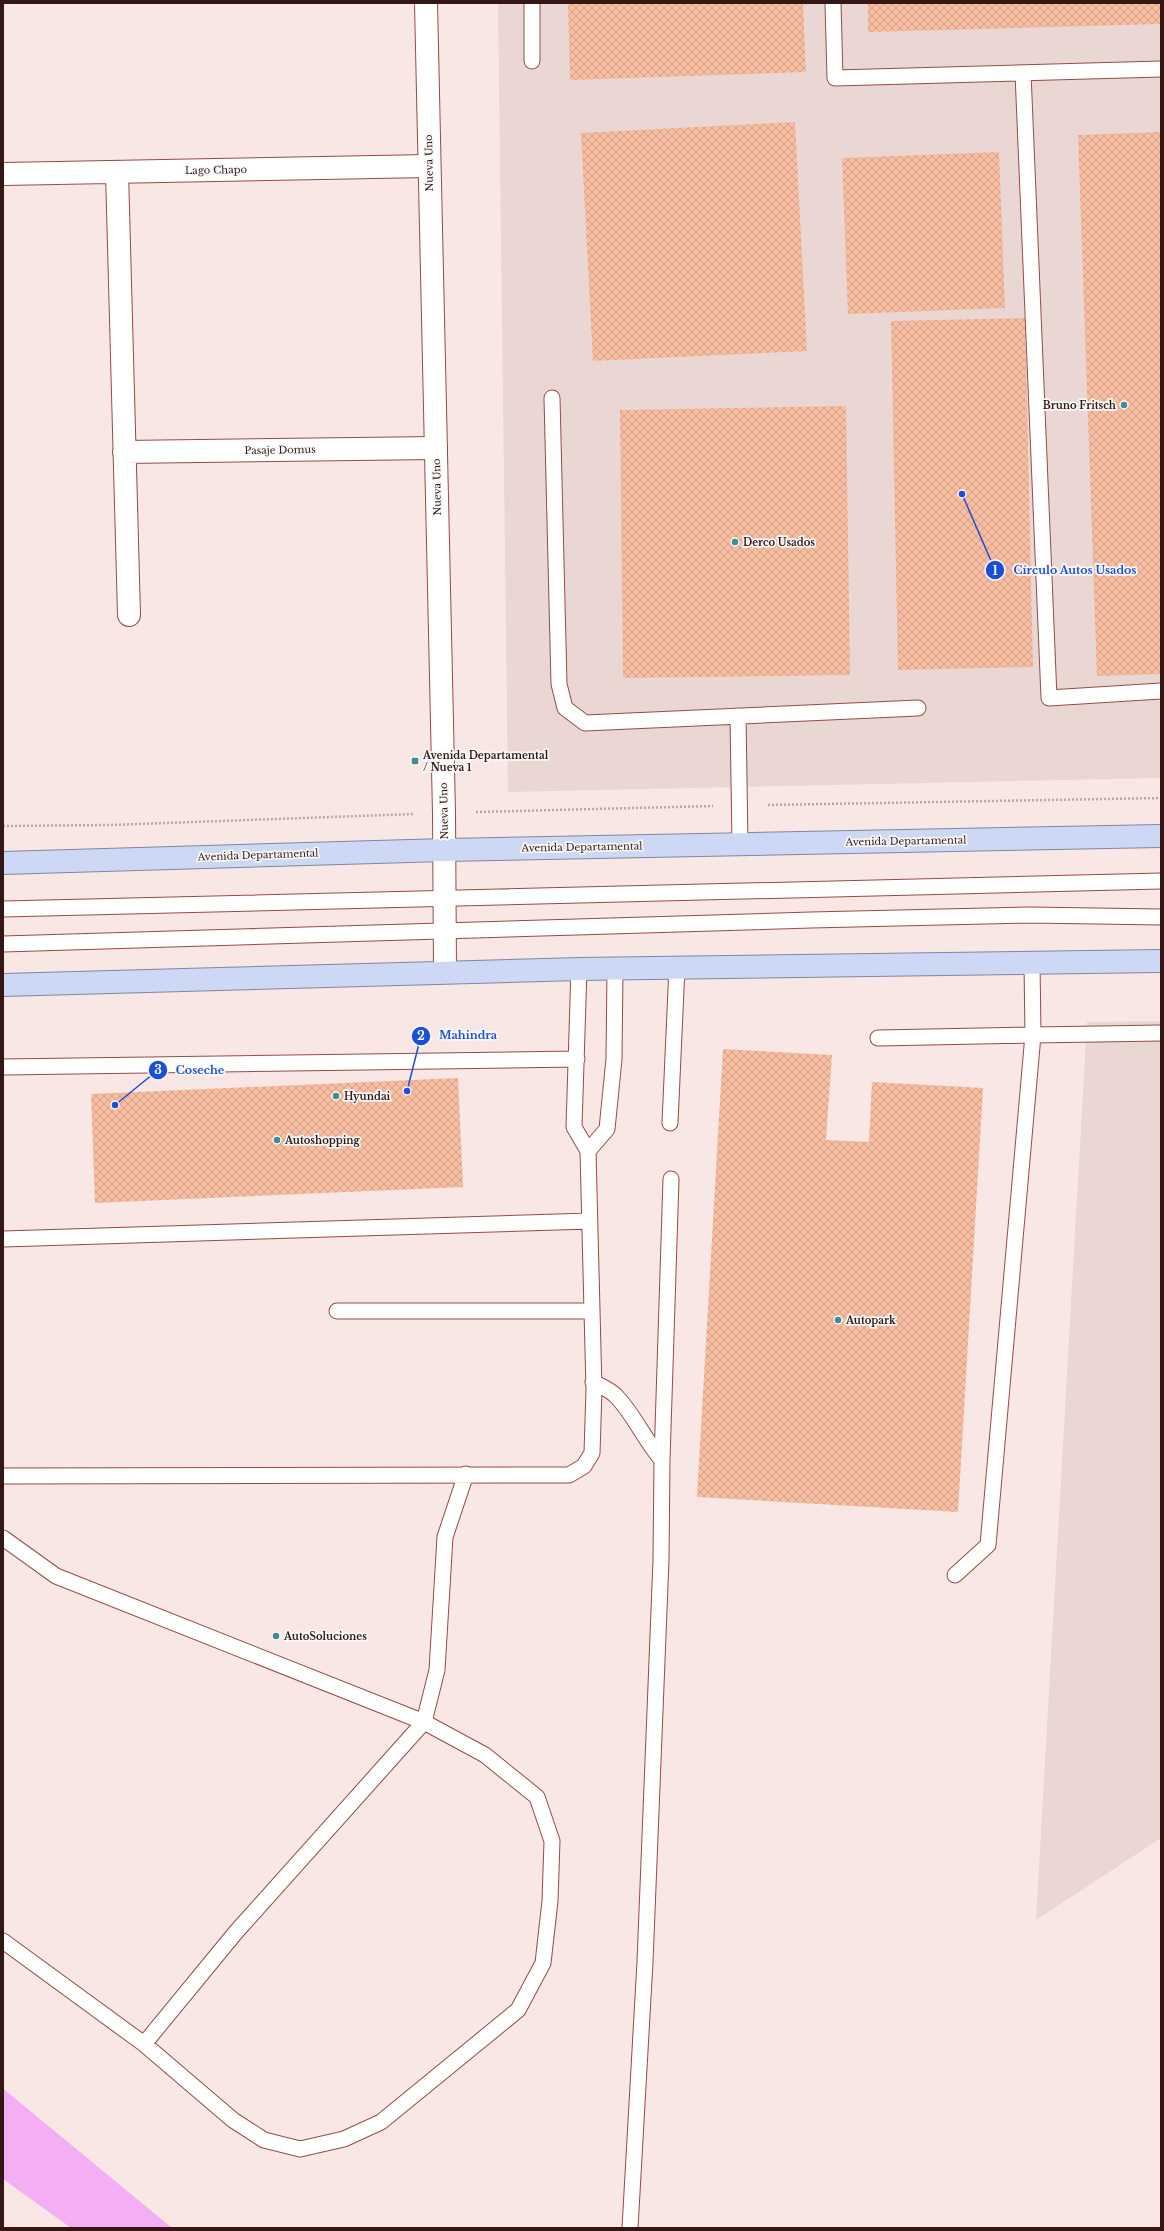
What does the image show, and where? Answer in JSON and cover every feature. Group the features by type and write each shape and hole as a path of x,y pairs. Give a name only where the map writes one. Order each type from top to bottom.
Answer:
{"main road":[{"name":"Avenida Departamental","path":"3,863 445,850 1161,836"},
{"path":"3,985 579,969 1161,961"}],"street":[{"name":"Nueva Uno","path":"426,3 445,850 445,972"},
{"name":"Lago Chapo","path":"3,174 430,166"},
{"path":"117,172 129,615"},
{"name":"Pasaje Domus","path":"124,452 436,448"}],"lane":[{"path":"532,3 532,62"},
{"path":"833,3 836,78 1161,69"},
{"path":"1023,73 1049,698 1161,691"},
{"path":"552,398 559,684 565,708 585,723 918,708"},
{"path":"738,716 740,844"},
{"path":"3,909 1161,881"},
{"path":"3,944 1007,916 1161,917"},
{"path":"955,1575 988,1545 1033,1035 1032,963"},
{"path":"670,1123 677,967"},
{"path":"3,1476 569,1475 584,1466 592,1453 593,1382 588,1151 574,1127 579,969"},
{"path":"588,1151 607,1129 614,1059 615,969"},
{"path":"3,977 42,984"},
{"path":"878,1038 1161,1033"},
{"path":"3,1067 577,1059"},
{"path":"630,2228 645,1962 661,1560 662,1460 671,1179"},
{"path":"3,1238 590,1221"},
{"path":"337,1311 591,1311"},
{"path":"593,1382 616,1395 637,1424 648,1445 662,1460"},
{"path":"144,2044 236,1932 424,1722 436,1670 445,1537 466,1474"},
{"path":"3,1538 56,1576 424,1722 485,1755 537,1797 552,1841 550,1901 543,1963 518,2010 381,2122 344,2139 300,2149 264,2140 233,2120 144,2044 3,1941"}],"path":[{"path":"3,826 111,826 444,813 1161,798"}],"shaded area":[{"path":"498,3 1161,3 1161,778 508,792"},
{"path":"1161,1021 1161,1838 1036,1920 1087,1022"},
{"path":"3,2088 172,2228 71,2228 3,2179"}],"building":[{"path":"568,3 803,3 806,72 570,80"},
{"path":"868,3 1161,3 1161,24 868,32"},
{"path":"795,122 807,351 593,361 581,133"},
{"name":"Bruno Fritsch","path":"1161,132 1161,674 1097,676 1078,135"},
{"path":"999,152 1005,308 848,314 842,158"},
{"path":"1025,318 1033,667 898,670 891,321"},
{"name":"Derco Usados","path":"846,406 850,675 623,678 620,410"},
{"name":"Autopark","path":"723,1049 832,1055 826,1140 869,1142 872,1082 983,1088 958,1512 697,1497"},
{"name":"Autoshopping","path":"458,1078 463,1187 95,1203 91,1094"}],"place":[{"name":"Bruno Fritsch","path":"1124,405"},
{"name":"Círculo Autos Usados","path":"962,494"},
{"name":"Derco Usados","path":"735,542"},
{"name":"Avenida Departamental / Nueva 1","path":"415,761"},
{"name":"Mahindra","path":"407,1091"},
{"name":"Hyundai","path":"336,1096"},
{"name":"Coseche","path":"115,1105"},
{"name":"Autoshopping","path":"277,1140"},
{"name":"Autopark","path":"838,1320"},
{"name":"AutoSoluciones","path":"276,1636"}]}
